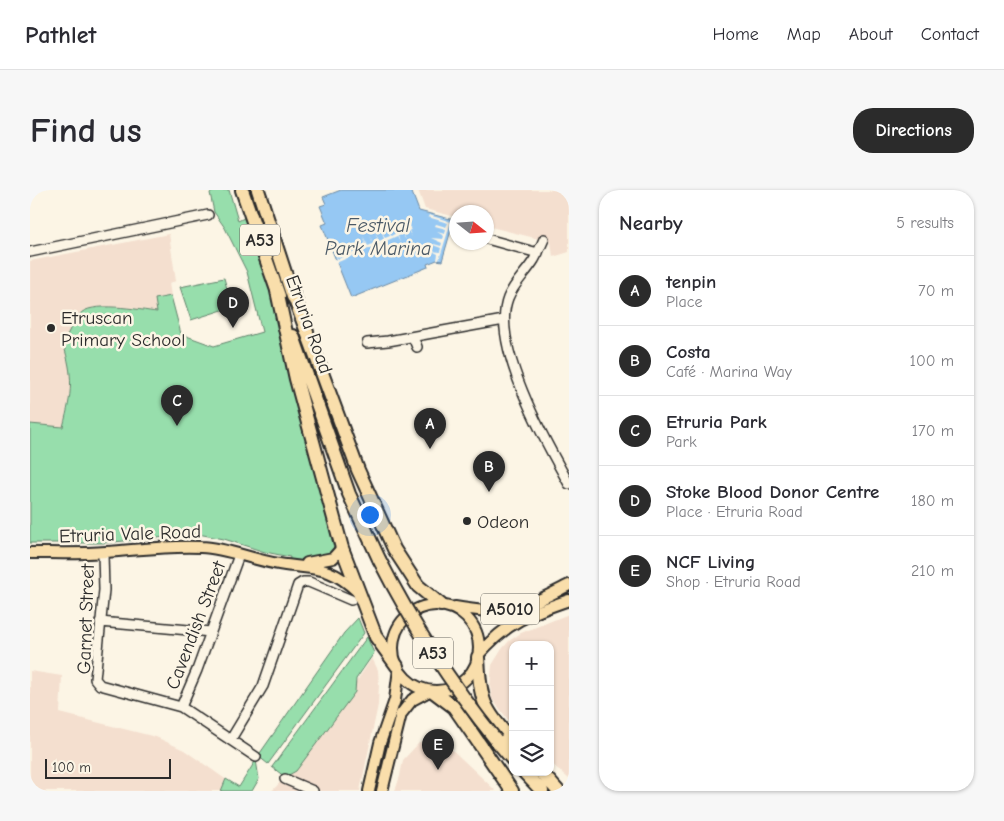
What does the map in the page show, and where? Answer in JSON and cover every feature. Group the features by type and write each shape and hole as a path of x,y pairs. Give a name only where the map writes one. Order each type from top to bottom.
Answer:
{"highway":[{"name":"Etruria Road","path":"242,190 276,290 313,389"},
{"name":"Etruria Road","path":"258,190 291,289 313,389"},
{"path":"291,289 358,470 394,550 418,586 444,606"},
{"path":"276,290 296,379 355,596 376,637 398,668"},
{"name":"A53","path":"313,389 349,494 379,560 416,627 463,698 509,755"},
{"path":"478,656 479,684 484,704 509,738"},
{"path":"432,692 454,707 512,791"},
{"path":"528,776 542,791"},
{"path":"545,776 558,791"}],"main road":[{"name":"Etruria Vale Road","path":"30,553 103,553 170,546 220,549 261,561 288,565"},
{"path":"288,565 329,560 337,556 342,548"},
{"path":"288,565 325,570 342,577 355,596"},
{"name":"A5010","path":"444,606 500,611 521,607 569,585"},
{"name":"A5010","path":"478,656 501,632 521,618 569,600"},
{"path":"382,791 402,714 412,700 432,692 449,690 460,684 472,672 478,656 478,639 472,624 459,611 444,606 432,605 419,608 407,616 401,623 394,640 393,654 398,668 412,684 432,692"},
{"path":"370,791 380,743 396,700 398,668"}],"street":[{"path":"30,252 208,215"},
{"path":"544,239 538,253 508,298 504,320 506,336 518,377 539,427 569,484"},
{"path":"494,241 538,253"},
{"path":"367,343 388,342 504,320"},
{"path":"414,336 416,347"},
{"name":"Garnet Street","path":"103,553 104,590 95,678 100,685 181,707"},
{"name":"Cavendish Street","path":"181,707 240,555"},
{"path":"231,739 263,686 298,585 306,582 326,584 355,596"},
{"path":"100,622 211,632"},
{"path":"181,707 256,757"},
{"path":"285,779 311,791"}],"shaded area":[{"path":"418,190 569,190 569,252 553,257 551,242 494,228 494,205 449,205 449,215 425,209"},
{"name":"Etruscan Primary School","path":"169,234 176,281 169,283 171,296 156,299 157,312 114,307 92,308 69,362 71,388 63,428 30,424 30,261"},
{"path":"569,614 569,779 554,766 554,641 509,641 521,633"},
{"path":"509,641 509,721 492,699 490,686 492,665"},
{"path":"372,658 378,670 378,705 360,791 272,791 286,776 346,697"},
{"path":"30,671 62,676 60,713 156,737 184,750 238,788 237,791 30,791"},
{"path":"419,743 446,744 496,791 395,791 403,760"}],"green space":[{"path":"217,190 229,190 238,221 246,217 278,312 335,542 335,549 328,557 288,565 290,557 198,534 103,543 30,543 30,424 63,427 70,394 70,376 63,343 79,315 85,310 104,307 157,312 155,299 171,296 181,334 214,346 262,332 247,272 225,228 214,212 210,193"},
{"path":"224,278 232,307 191,320 180,287"},
{"path":"358,618 364,633 268,764 258,756 344,633"},
{"path":"367,637 374,653 356,679 355,692 296,771 285,777 272,767"},
{"path":"256,760 259,779 252,791 221,791 226,779 239,787"}],"water":[{"name":"Festival Park Marina","path":"341,190 411,190 419,211 449,219 449,237 442,261 437,260 427,264 428,267 351,298 322,225 327,223 320,206 326,204 323,197"}],"pier":[{"path":"429,215 449,221 449,228 439,260 437,260 438,254 432,251 440,252 441,248 433,245 441,246 442,243 431,238 443,239 444,236 437,232 445,234 446,229 435,226 436,224 446,227 448,223 428,217"},
{"path":"404,217 411,229 409,231 412,237 408,231 403,233 406,240 402,234 398,236 400,243 397,236 386,241 388,248 385,241 381,244 383,251 379,244 375,246 377,253 373,247 336,263 337,259 333,250 338,259 343,257 338,247 344,256 349,254 345,244 350,254 367,247 363,236 368,246 373,244 369,233 373,243 378,241 375,231 379,241 384,239 381,228 385,238 390,236 387,225 391,236 396,233 393,223 397,233 402,231 399,220 403,230 408,228"}],"place":[{"name":"Etruscan Primary School","path":"51,328"},
{"name":"Stoke Blood Donor Centre","path":"233,328"},
{"name":"Etruria Park","path":"177,426"},
{"name":"tenpin","path":"430,449"},
{"name":"Costa","path":"489,492"},
{"name":"Odeon","path":"467,521"},
{"name":"NCF Living","path":"438,770"}]}
